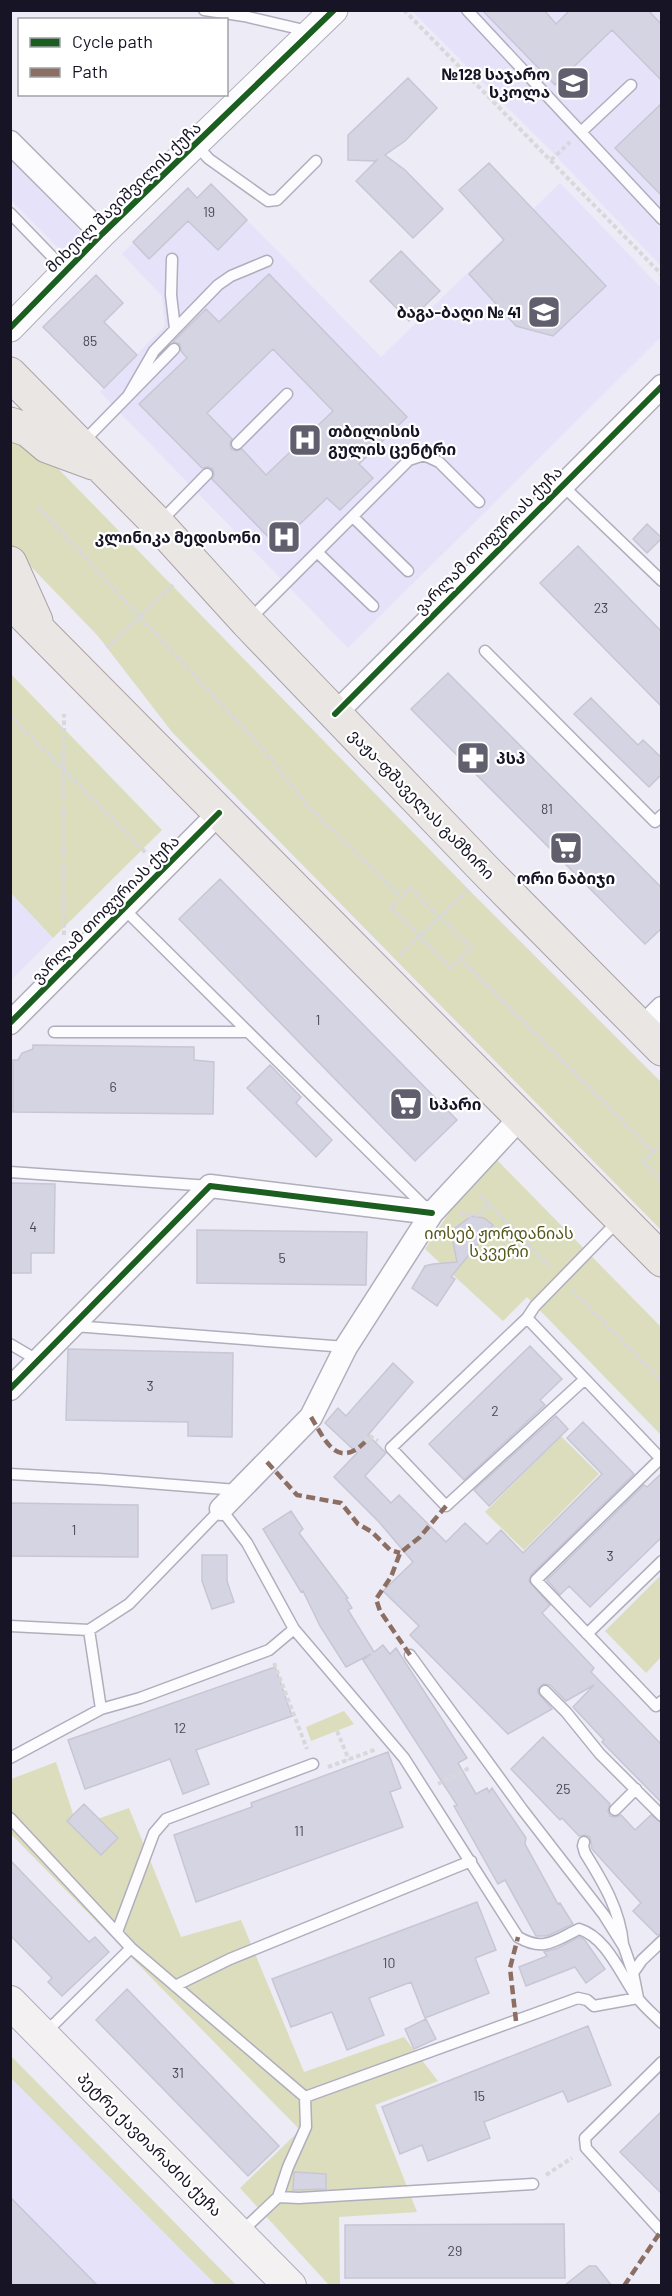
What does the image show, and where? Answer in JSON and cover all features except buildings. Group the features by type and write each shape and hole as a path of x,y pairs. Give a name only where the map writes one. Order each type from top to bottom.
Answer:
{"main road":[{"name":"ვაჟა-ფშაველას გამზირი","path":"10,374 158,524 247,622 487,872 655,1028"},
{"path":"10,424 28,430 47,446 91,455"},
{"path":"10,562 41,632"},
{"path":"10,601 662,1260"},
{"name":"პეტრე ქავთარაძის ქუჩა","path":"10,2002 290,2286"}],"street":[{"name":"მიხეილ შავიშვილის ქუჩა","path":"10,328 102,234 334,10"},
{"path":"10,142 102,234"},
{"name":"ვარლამ თოფურიას ქუჩა","path":"335,714 662,386"},
{"name":"ვარლამ თოფურიას ქუჩა","path":"10,1023 219,813"},
{"path":"221,1509 311,1417 346,1347 432,1213 520,1118"},
{"path":"10,1389 210,1186 432,1213"}],"lane":[{"path":"204,10 244,16 311,32"},
{"path":"467,10 662,219"},
{"path":"581,132 631,85"},
{"path":"195,145 209,159 267,201 277,200 316,161"},
{"path":"10,213 66,271"},
{"path":"172,259 171,295 175,328"},
{"path":"91,455 154,351 219,285 231,276 267,261"},
{"path":"128,396 174,350"},
{"path":"237,444 287,394"},
{"path":"247,622 409,460 424,455 439,462 479,502"},
{"path":"158,524 207,474"},
{"path":"562,485 662,581"},
{"path":"353,517 408,571"},
{"path":"317,552 373,606"},
{"path":"485,651 655,822 662,815"},
{"path":"125,910 432,1213"},
{"path":"54,1032 248,1032"},
{"path":"10,1172 210,1186"},
{"path":"585,1379 446,1506 391,1448 527,1318 535,1306 621,1218"},
{"path":"527,1318 661,1460 536,1580 656,1706 662,1701"},
{"path":"74,1326 346,1347"},
{"path":"10,1344 39,1361"},
{"path":"10,1474 240,1490"},
{"path":"10,1626 89,1630 129,1604 221,1509 247,1543 294,1629 404,1758 518,1936 531,1944 546,1944 579,1929 589,1932 605,1948 638,1998 662,2023"},
{"path":"587,1634 662,1561"},
{"path":"10,1758 101,1709 141,1698 269,1650 294,1629"},
{"path":"89,1630 101,1709"},
{"path":"410,1655 522,1809 604,1915 624,1947 638,1998"},
{"path":"545,1691 566,1712 600,1754 662,1816"},
{"path":"117,1932 154,1833 166,1819 313,1764"},
{"path":"615,1810 636,1789"},
{"path":"10,1818 132,1948 304,2097 306,2127 288,2167 278,2197 239,2234"},
{"path":"584,1842 585,1853 614,1904 622,1925 624,1947"},
{"path":"175,1986 230,1959 471,1861"},
{"path":"633,1973 642,1960 662,1941"},
{"path":"43,2035 132,1948"},
{"path":"304,2097 578,1998 587,2000 594,2006 638,1998"},
{"path":"662,2062 585,2138 586,2148 662,2232"},
{"path":"278,2197 299,2198 533,2184"}],"path":[{"path":"404,10 662,275"},
{"path":"551,160 581,132"},
{"path":"38,507 261,747 308,806 401,897"},
{"path":"107,648 173,585"},
{"path":"64,714 64,935"},
{"path":"10,716 146,853"},
{"path":"410,888 440,918 471,948 451,968 391,907 410,888"},
{"path":"395,960 421,938 469,890"},
{"path":"460,958 653,1152"},
{"path":"662,1144 643,1162 662,1180"},
{"path":"662,1399 662,1410"},
{"path":"365,1442 370,1436"},
{"path":"269,1650 307,1747"},
{"path":"337,1731 349,1760"},
{"path":"313,1764 329,1767 392,1744"},
{"path":"436,1785 465,1771"},
{"path":"533,2184 586,2148"}],"shaded area":[{"name":"№128 საჯარო სკოლა","path":"412,11 661,11 661,266 556,156"},
{"path":"11,160 81,232 61,251 11,200"},
{"name":"თბილისის გულის ცენტრი","path":"560,183 661,288 661,337 348,648 100,392 165,326 162,296 122,254 172,205 218,250 247,220 381,357"},
{"path":"11,893 53,938 11,980"},
{"path":"11,2078 216,2285 11,2285"}],"green space":[{"path":"10,436 39,449 472,893 661,1082 661,1230 172,732 98,636 11,546"},
{"path":"11,674 162,830 53,938 11,893"},
{"name":"იოსებ ჟორდანიას სკვერი","path":"497,1160 661,1327 661,1435 527,1297 503,1321 425,1249 458,1199"},
{"path":"561,1436 599,1474 524,1550 485,1512"},
{"path":"661,1575 661,1657 646,1673 605,1631"},
{"path":"344,1711 354,1724 311,1741 306,1727"},
{"path":"56,1762 77,1826 129,1808 181,1937 241,1920 304,2072 404,2037 438,2081 375,2105 417,2212 339,2217 340,2285 329,2285 240,2188 300,2130 11,1834 11,1779"},
{"path":"10,2056 236,2285 216,2285 11,2078"}],"marked path":[{"path":"311,1417 321,1435 333,1449 339,1452 347,1453 355,1450 365,1442"},
{"path":"267,1462 297,1495 341,1503 358,1524 372,1532 390,1550 400,1553"},
{"path":"410,1655 380,1611 376,1599 391,1577 400,1553 420,1537 446,1506"},
{"path":"516,2021 510,1968 518,1937"},
{"path":"624,2286 661,2231"}],"cycle path":[{"path":"10,328 102,234 334,10"},
{"path":"335,714 662,386"},
{"path":"10,1023 219,813"},
{"path":"10,1389 210,1186 432,1213"}],"place":[{"name":"№128 საჯარო სკოლა","path":"573,83"},
{"name":"ბაგა-ბაღი № 41","path":"544,312"},
{"name":"თბილისის გულის ცენტრი","path":"305,440"},
{"name":"კლინიკა მედისონი","path":"284,537"},
{"name":"პსპ","path":"473,758"},
{"name":"ორი ნაბიჯი","path":"566,848"},
{"name":"სპარი","path":"406,1104"}]}
